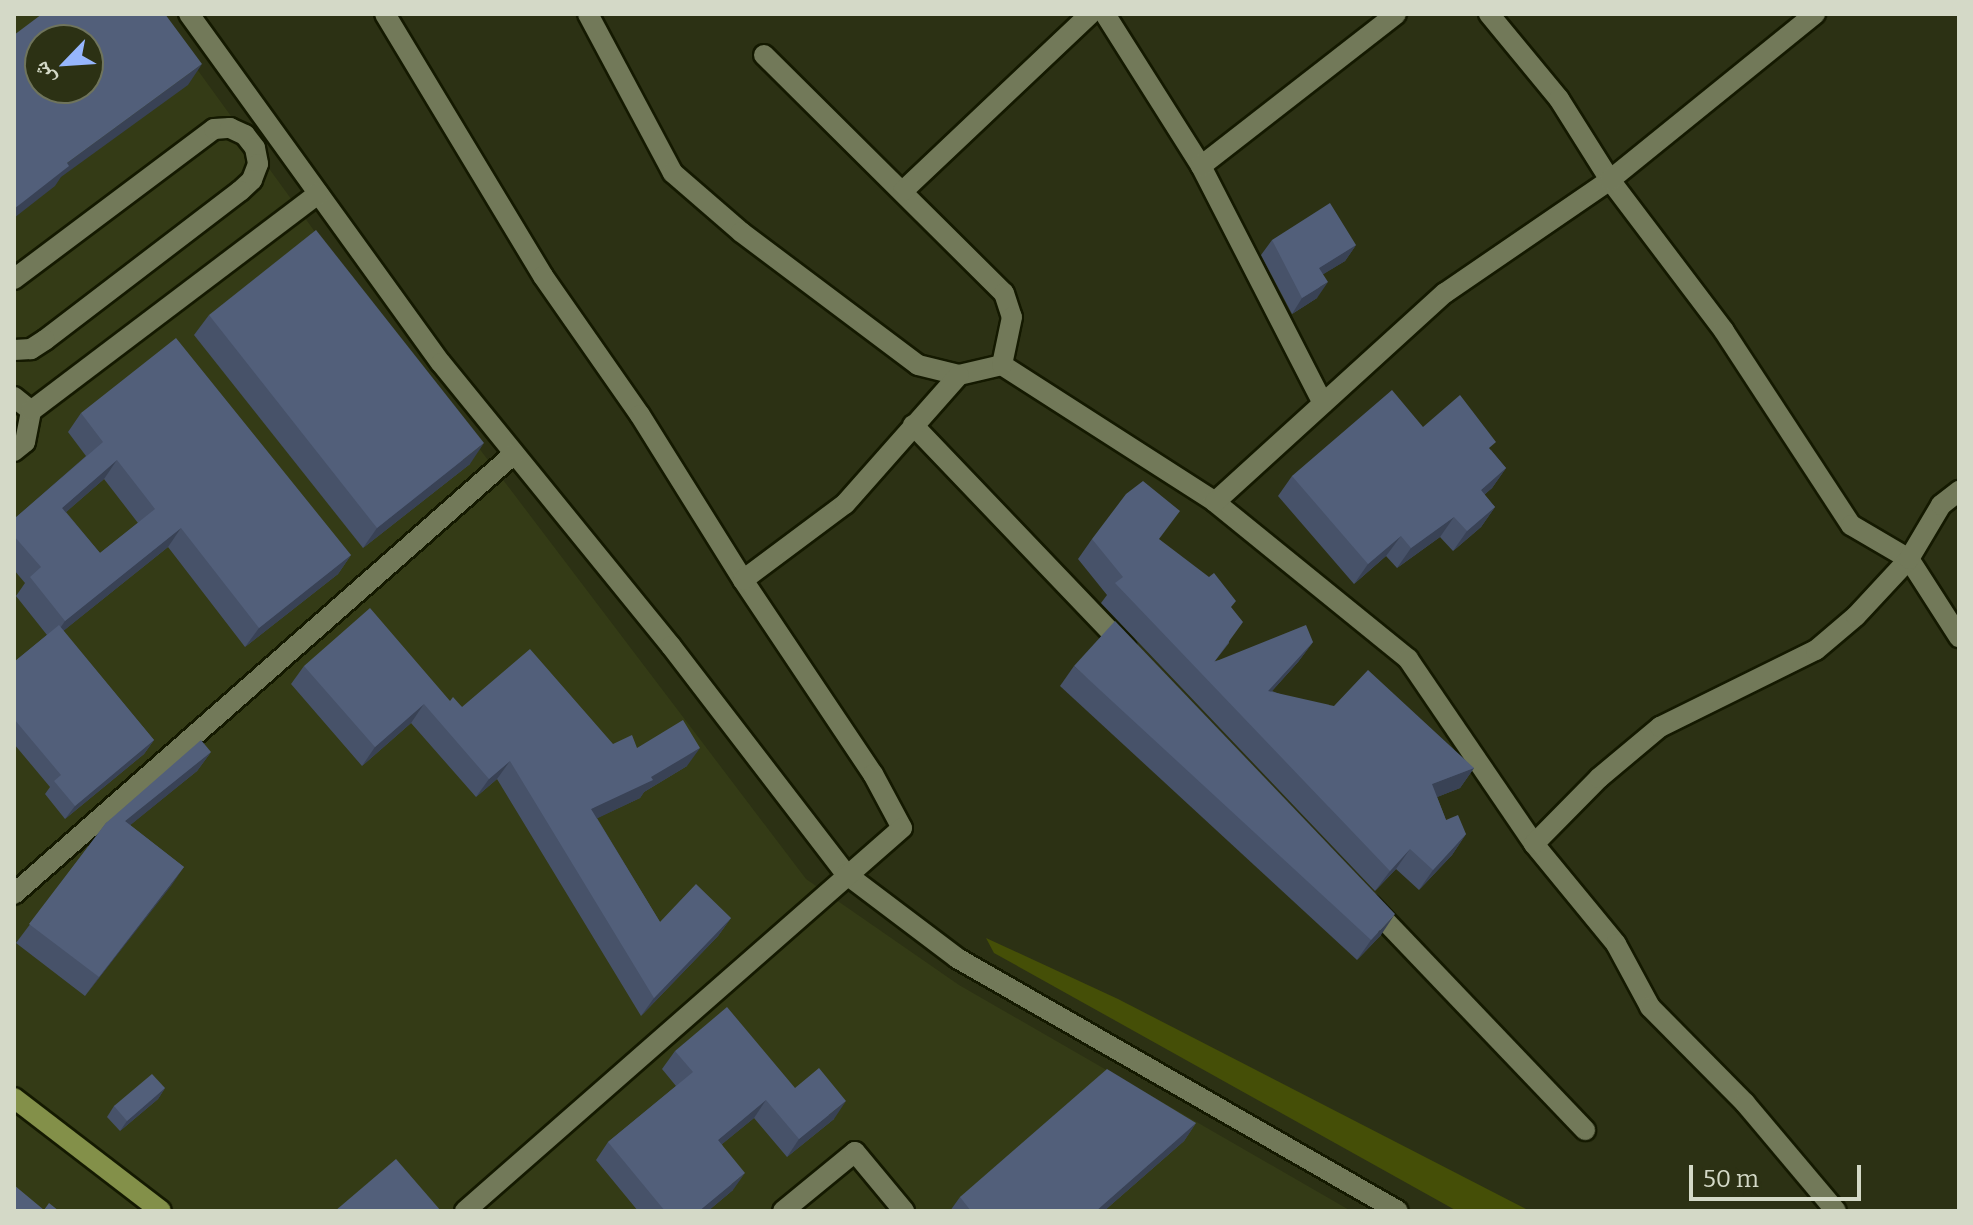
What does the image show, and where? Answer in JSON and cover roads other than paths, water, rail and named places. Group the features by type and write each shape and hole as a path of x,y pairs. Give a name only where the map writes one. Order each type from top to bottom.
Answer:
{"main road":[{"path":"14,1098 161,1211"}],"street":[{"path":"189,14 441,363 671,646 846,874 957,958 1398,1211"},
{"path":"385,14 543,276 640,415 743,580 873,774 902,828 465,1211"},
{"path":"588,14 673,173 741,232 918,365 959,375 1002,365 1215,502 1408,659 1534,844 1616,944 1650,1007 1745,1103 1836,1211"},
{"path":"903,191 1090,14"},
{"path":"1105,14 1201,166 1323,403"},
{"path":"1201,166 1396,14"},
{"path":"1489,14 1559,99 1610,180 1724,331 1851,525 1909,559 1959,637"},
{"path":"1215,502 1445,293 1610,180 1815,14"},
{"path":"764,55 1004,293 1012,317 1002,365"},
{"path":"230,128 257,108"},
{"path":"14,279 214,129 230,128 245,135 255,148 258,164 252,180 45,340 31,349 14,350"},
{"path":"14,451 25,442 31,411 318,194"},
{"path":"743,580 845,504 959,375"},
{"path":"14,397 31,411"},
{"path":"913,425 1145,668"},
{"path":"14,894 514,454"},
{"path":"1534,844 1599,778 1660,727 1816,650 1856,616 1909,559 1941,505 1959,491"},
{"path":"1354,888 1585,1130"},
{"path":"783,1211 855,1152 904,1211"}]}
